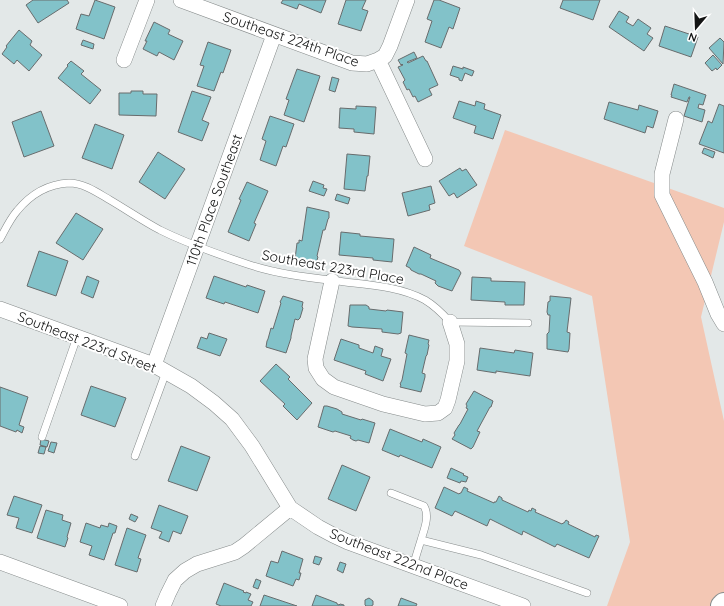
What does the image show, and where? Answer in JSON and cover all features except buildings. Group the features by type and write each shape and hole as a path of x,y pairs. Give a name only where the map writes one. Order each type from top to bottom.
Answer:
{"street":[{"path":"124,60 147,0"},
{"name":"Southeast 224th Place","path":"181,0 352,63 367,64 378,60"},
{"path":"407,0 390,46 385,56 378,60 425,159"},
{"name":"110th Place Southeast","path":"160,368 197,246 274,35"},
{"path":"676,119 662,174 662,196 724,324"},
{"path":"332,281 315,359 316,368 323,379 334,387 383,404 425,414 438,413 445,408 448,400 457,361 457,344 450,322"},
{"name":"Southeast 223rd Street","path":"0,309 160,368 191,386 232,419"},
{"name":"Southeast 222nd Place","path":"232,419 252,446 290,508 318,527 348,542 523,606"},
{"path":"163,606 175,580 185,571 197,564 235,552 290,508"},
{"path":"0,562 120,606"}],"lane":[{"name":"Southeast 223rd Place","path":"0,239 16,211 31,197 45,188 70,183 82,186 99,194 160,230 197,246 252,265 287,274 405,292 424,300 438,309 450,322"},
{"path":"450,322 528,323"},
{"path":"42,437 77,337"},
{"path":"135,456 160,368"},
{"path":"391,493 424,506 427,510 421,540 413,566"},
{"path":"421,540 481,555 587,593"}],"shaded area":[{"path":"505,130 724,208 724,222 701,317 724,421 724,606 607,606 630,542 592,296 464,246"}]}
